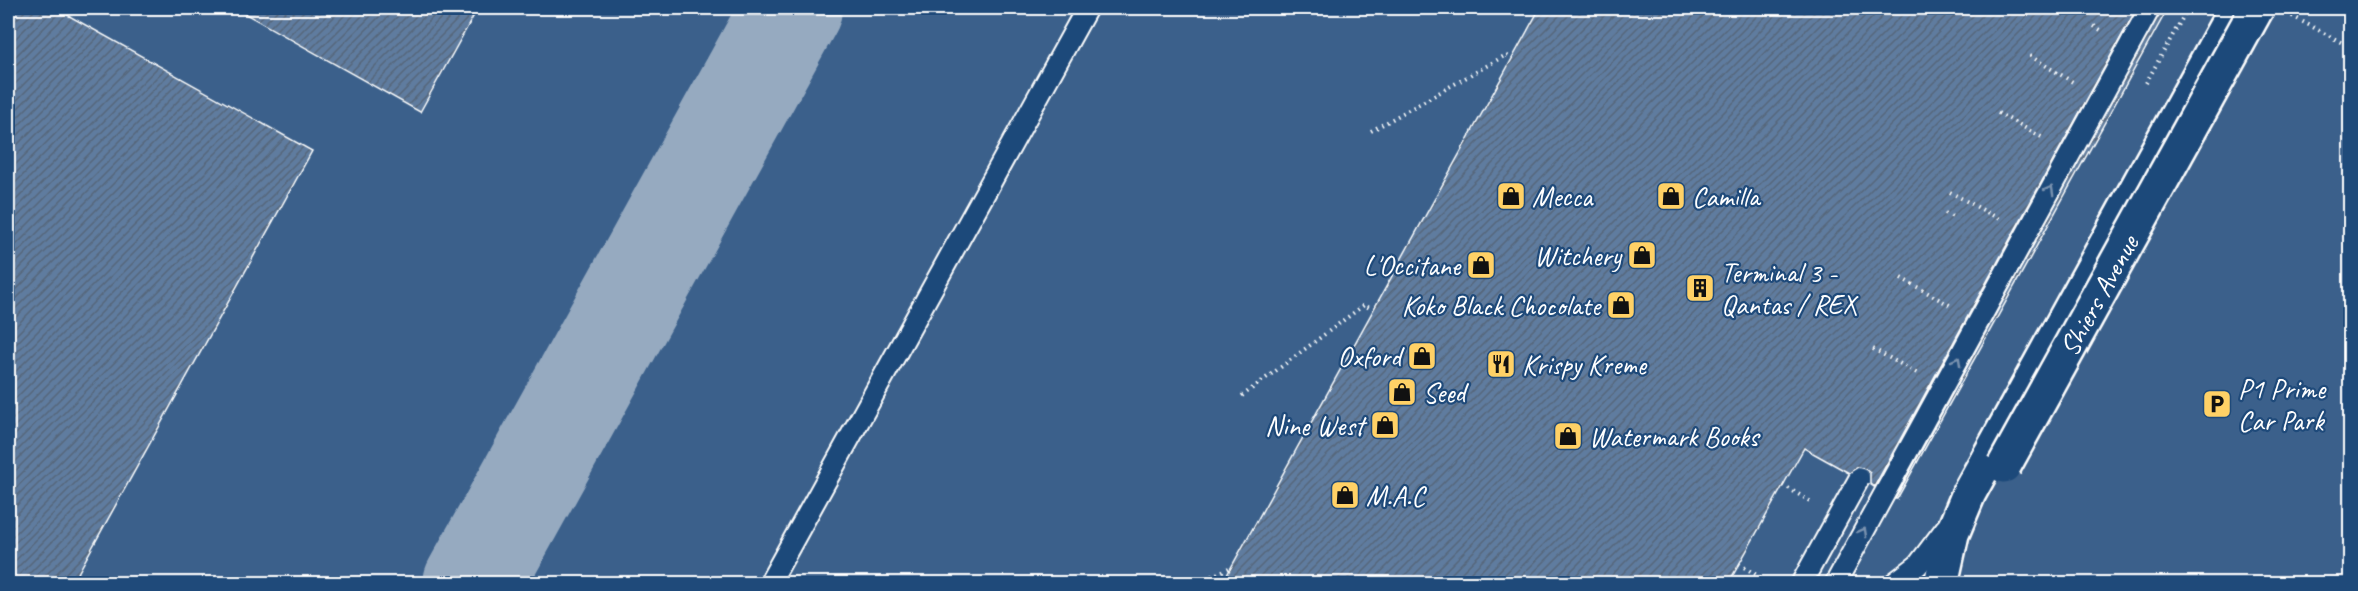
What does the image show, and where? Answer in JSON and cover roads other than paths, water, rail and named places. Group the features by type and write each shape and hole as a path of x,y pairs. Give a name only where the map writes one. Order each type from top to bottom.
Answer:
{"street":[{"name":"Shiers Avenue","path":"1942,584 1952,534 1969,493 2236,8"},
{"name":"Shiers Avenue","path":"1942,584 1971,526 2257,8"}],"lane":[{"path":"769,584 1087,8"},
{"path":"1835,584 2150,8"},
{"path":"1801,584 1859,479"},
{"path":"1893,584 1918,565 1935,545 1969,493"},
{"path":"1845,584 1847,562"}],"place":[{"name":"Mecca","path":"1511,196"},
{"name":"Camilla","path":"1671,196"},
{"name":"Witchery","path":"1642,255"},
{"name":"L'Occitane","path":"1481,265"},
{"name":"Terminal 3 - Qantas / REX","path":"1700,288"},
{"name":"Koko Black Chocolate","path":"1621,305"},
{"name":"Oxford","path":"1422,356"},
{"name":"Krispy Kreme","path":"1501,364"},
{"name":"Seed","path":"1402,392"},
{"name":"P1 Prime Car Park","path":"2217,404"},
{"name":"Nine West","path":"1385,425"},
{"name":"Watermark Books","path":"1568,436"},
{"name":"M.A.C","path":"1345,495"}]}
